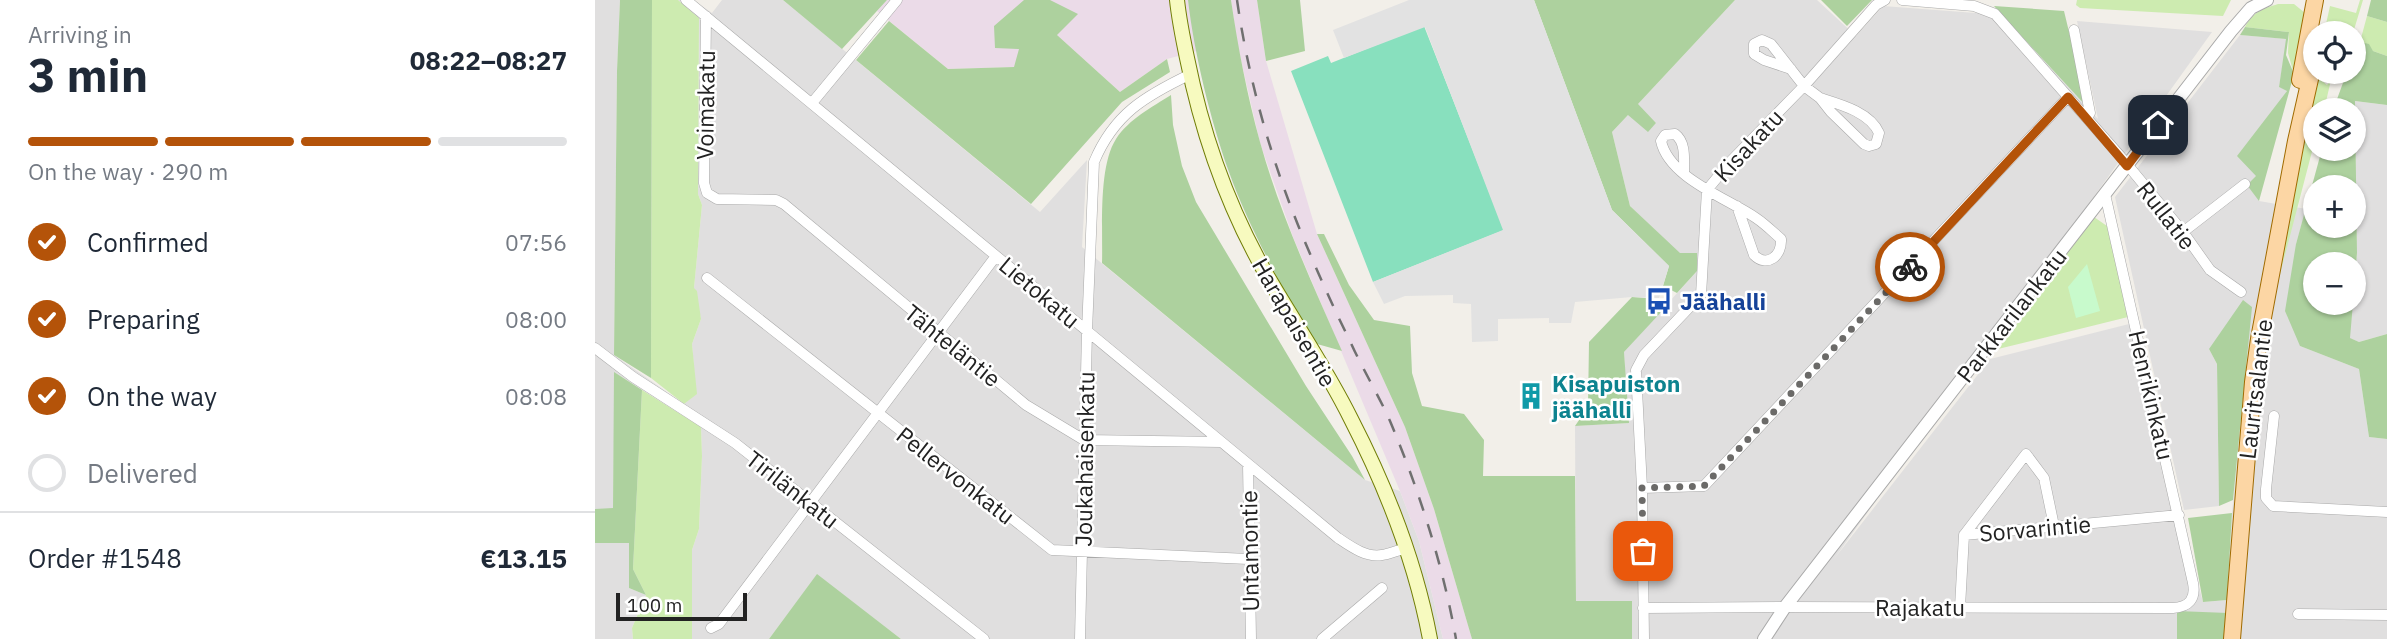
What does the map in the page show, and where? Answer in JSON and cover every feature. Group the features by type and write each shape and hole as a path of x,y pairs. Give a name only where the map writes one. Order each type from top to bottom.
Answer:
{"main road":[{"name":"Harapaisentie","path":"1177,0 1206,138 1243,229 1264,270 1351,419 1405,549 1430,639"},
{"name":"Lauritsalantie","path":"2296,141 2298,94 2315,0"},
{"path":"2322,21 2325,0"},
{"name":"Lauritsalantie","path":"2232,639 2253,382 2296,141 2310,84"}],"street":[{"name":"Lietokatu","path":"686,0 1338,538 1354,548 1380,556 1405,549"},
{"path":"812,103 897,0"},
{"name":"Kisakatu","path":"1644,639 1642,488 1636,370 1644,355 1701,295 1707,190 1875,5 1885,0"},
{"name":"Rullatie","path":"1902,0 1974,6 1995,14 2068,97 2089,115 2127,166 2183,232 2210,270 2241,292"},
{"name":"Parkkarilankatu","path":"1764,639 1785,607 2241,19 2251,8 2267,0"},
{"name":"Voimakatu","path":"706,16 703,183 707,193"},
{"path":"2074,30 2089,115"},
{"path":"1791,69 1804,86 1819,97 1864,144 1876,144 1879,133 1871,122 1841,104 1819,97"},
{"name":"Joukahaisenkatu","path":"1080,639 1094,162 1104,139 1126,112 1191,75"},
{"path":"1642,488 1704,486 2068,97"},
{"path":"1684,172 1707,190 1737,206 1758,219 1781,239 1779,252 1767,262 1754,256 1737,206"},
{"path":"2183,232 2245,184"},
{"name":"Tähteläntie","path":"707,193 717,199 776,200 784,204 1026,405 1084,440"},
{"name":"Henrikinkatu","path":"2105,194 2179,515 2193,583 2193,598"},
{"path":"711,628 719,624 996,256"},
{"name":"Pellervonkatu","path":"707,278 1052,550 1248,559"},
{"name":"Tirilänkatu","path":"595,348 633,377 735,443 984,639"},
{"path":"2274,415 2266,489 2266,498 2273,506 2387,512"},
{"path":"1084,440 1221,442"},
{"path":"1964,535 2026,454 2044,478 2054,526"},
{"name":"Untamontie","path":"1248,464 1251,639"},
{"name":"Sorvarintie","path":"1960,607 1964,535 2179,515"},
{"path":"1322,639 1381,588"},
{"name":"Rajakatu","path":"1643,608 2179,608 2186,606 2193,598"},
{"path":"2298,614 2387,615"}],"shaded area":[{"path":"595,0 620,0 614,355 684,404 696,394 692,344 701,319 694,288 702,205 698,194 699,18 678,0 693,0 712,13 722,0 783,0 1040,212 1087,160 1082,247 1365,480 1400,491 1419,541 1443,639 901,639 817,575 769,639 692,639 692,550 699,529 701,427 615,373 613,509 595,509"},
{"path":"887,0 1188,0 1197,51 1167,59 1120,92 1038,18 1015,67 948,69 877,11"},
{"path":"1231,0 1257,0 1266,61 1317,234 1405,427 1434,509 1472,639 1443,639 1419,541 1293,237 1260,143 1237,43"},
{"path":"1409,0 1534,0 1612,210 1669,266 1659,298 1632,297 1575,302 1571,323 1549,323 1549,318 1498,319 1498,341 1472,342 1471,304 1453,303 1453,295 1405,296 1384,304 1373,282 1503,230 1425,27 1344,58 1333,30"},
{"path":"1735,0 1817,0 1856,36 1883,6 2002,15 2098,119 2077,21 2212,32 1834,559 1990,359 2129,324 2203,602 2227,600 2232,513 2248,349 2209,349 2217,364 2219,506 2184,510 2115,197 2240,35 2287,39 2279,87 2287,90 2256,177 2259,201 2303,208 2303,220 2296,244 2300,346 2359,369 2369,437 2387,439 2387,639 2226,639 2177,612 2177,639 1632,639 1631,601 1576,601 1575,426 1628,423 1624,352 1697,271 1630,206 1612,132 1629,114 1648,131 1656,123 1637,105"},
{"path":"2366,102 2387,105 2387,334 2359,342 2349,338 2351,315 2366,315 2366,252 2357,252 2357,238 2366,238 2366,175 2356,175 2356,161 2366,161"},
{"path":"595,543 629,543 629,588 646,595 632,628 633,639 595,639"}],"green space":[{"path":"620,0 652,0 651,378 614,355"},
{"path":"652,0 678,0 699,18 698,194 702,205 694,288 697,291 701,319 692,344 697,394 684,404 651,378"},
{"path":"783,0 887,0 842,49"},
{"path":"1024,0 1050,0 1078,14 1057,35 1120,92 1167,59 1170,72 1122,102 1031,204 856,60 889,21 948,69 1014,67 1019,49 995,48 994,26"},
{"path":"1188,0 1231,0 1247,89 1268,169 1297,248 1342,351 1310,342 1247,216 1222,152 1210,110 1194,42"},
{"path":"1257,0 1300,0 1305,51 1266,61"},
{"path":"1534,0 1735,0 1638,104 1656,123 1648,132 1628,115 1612,132 1630,206 1680,253 1697,253 1697,271 1677,293 1663,286 1669,266 1612,210"},
{"path":"1821,0 1872,0 1847,26"},
{"path":"2077,0 2231,0 2223,16 2080,8 2076,5"},
{"path":"2360,0 2363,0 2357,21 2327,21 2330,6 2356,13"},
{"path":"2371,0 2387,0 2387,22 2367,16"},
{"path":"2278,4 2294,4 2305,13 2294,74 2288,53 2289,32 2245,27 2251,18"},
{"path":"1994,6 2064,11 2087,107 2002,15"},
{"path":"2367,16 2387,22 2387,56 2366,46"},
{"path":"1424,26 1504,230 1373,282 1291,71 1328,56 1331,63"},
{"path":"2245,27 2289,32 2286,55 2294,74 2259,201 2247,185 2256,176 2237,156 2287,91 2279,87 2286,39 2240,35"},
{"path":"2366,43 2373,51 2387,56 2387,105 2366,102 2366,98 2337,98 2343,84 2366,84"},
{"path":"2316,84 2330,84 2327,98 2313,98"},
{"path":"1171,95 1173,125 1182,166 1196,202 1365,480 1102,263 1104,182 1110,151 1127,125"},
{"path":"2303,146 2303,161 2310,161 2306,175 2303,175 2303,186 2279,278 2277,275"},
{"path":"2319,161 2356,161 2356,175 2315,175"},
{"path":"2094,217 2107,226 2128,317 1998,349 2066,259 2068,249"},
{"path":"2303,218 2303,238 2357,238 2357,252 2303,252 2303,315 2352,315 2350,338 2359,342 2387,334 2387,439 2369,437 2359,369 2300,346 2285,311"},
{"path":"1317,234 1324,234 1349,285 1374,320 1410,326 1412,373 1422,406 1464,414 1484,440 1483,476 1575,476 1576,601 1632,601 1632,639 1472,639 1434,509 1405,427"},
{"path":"2087,264 2100,311 2076,318 2068,287"},
{"path":"1632,297 1646,298 1663,310 1624,352 1629,423 1575,426 1588,407 1589,342"},
{"path":"2243,300 2252,307 2233,500 2219,506 2217,364 2209,349"},
{"path":"614,372 642,390 633,569 646,595 629,588 629,543 595,543 595,509 613,508"},
{"path":"642,390 701,427 699,529 692,550 692,639 633,639 632,628 646,595 633,569"},
{"path":"2232,513 2227,600 2203,602 2188,518"},
{"path":"817,574 901,639 769,639"},
{"path":"2177,611 2228,613 2226,639 2177,639"}],"railway":[{"path":"1237,0 1253,86 1278,170 1323,283 1401,447 1437,556 1456,639"}],"way so far":[{"path":"1643,551 1642,488 1704,486 1910,267"}],"place":[{"name":"Jäähalli","path":"1659,301"},
{"name":"Kisapuiston jäähalli","path":"1531,396"}],"route":[{"path":"1910,267 2068,97 2127,166 2158,125"}]}
